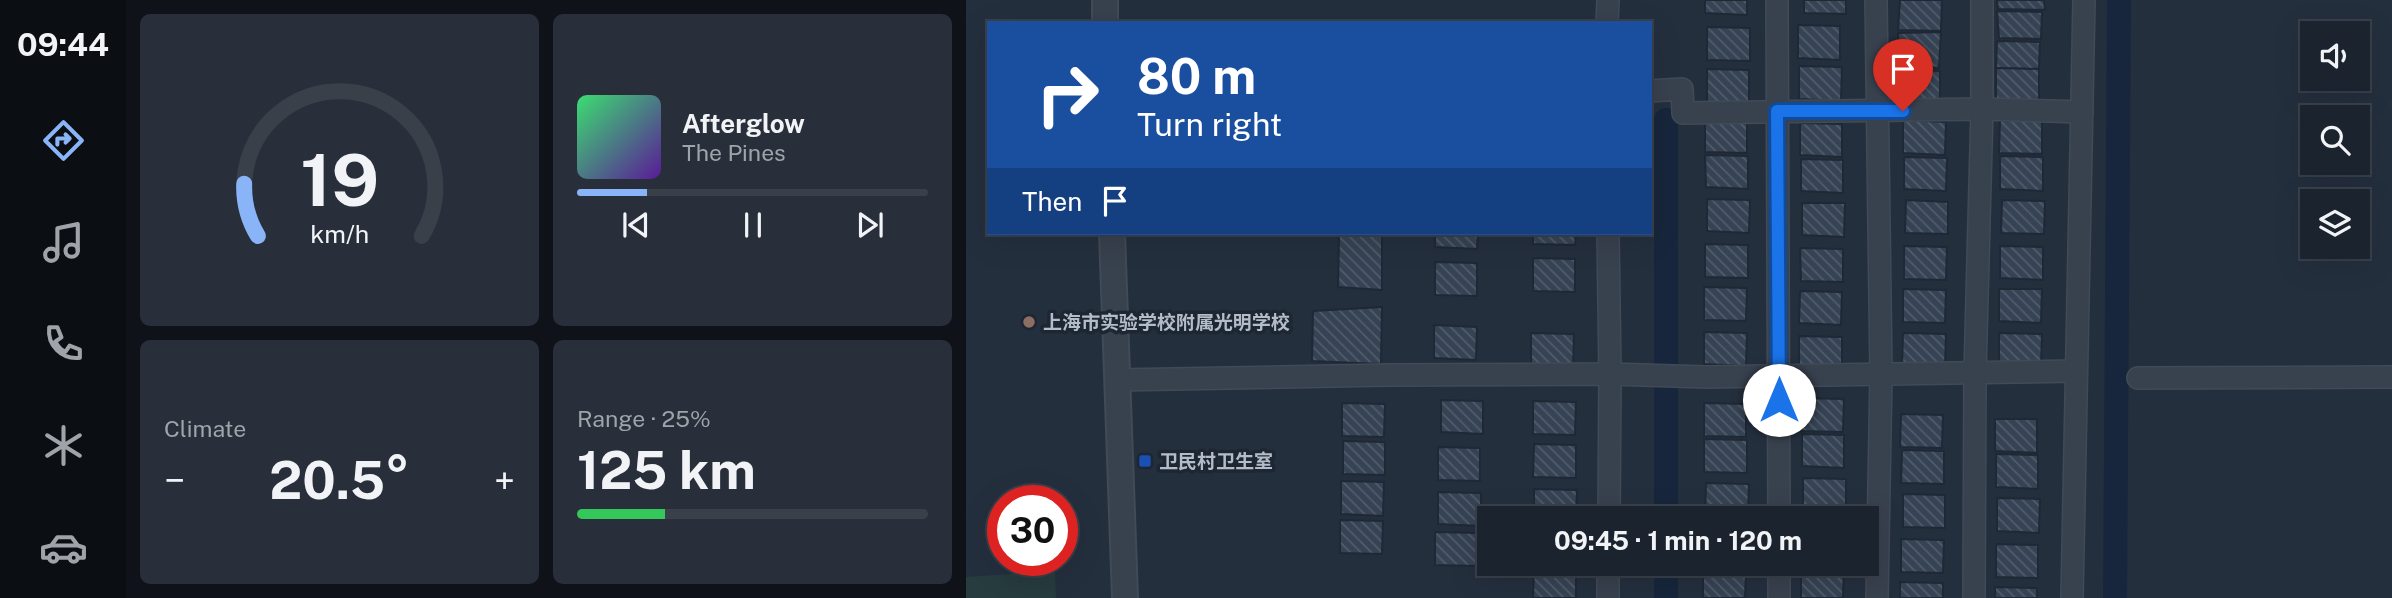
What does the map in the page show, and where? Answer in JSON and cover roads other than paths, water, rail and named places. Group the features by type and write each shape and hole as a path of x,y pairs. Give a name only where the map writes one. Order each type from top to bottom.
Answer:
{"street":[{"path":"1105,0 1105,21"},
{"path":"1607,21 1608,0"},
{"path":"1777,0 1779,506"},
{"path":"1876,0 1881,374 1877,598"},
{"path":"1974,598 1982,0"},
{"path":"2073,598 2084,0"},
{"path":"1652,91 1682,89 1683,113 1982,109 2082,112"},
{"path":"1112,235 1125,598"},
{"path":"1608,235 1617,374 1610,506"},
{"path":"1117,380 1617,374 1706,377 2077,371"},
{"path":"2138,378 2392,377"},
{"path":"1608,576 1608,598"},
{"path":"1779,576 1779,598"}],"waterway":[{"path":"2115,598 2119,0"},
{"path":"1666,120 1666,506"},
{"path":"1666,576 1666,598"}],"place":[{"name":"上海市实验学校附属光明学校","path":"1029,322"},
{"name":"卫民村卫生室","path":"1145,461"}]}
